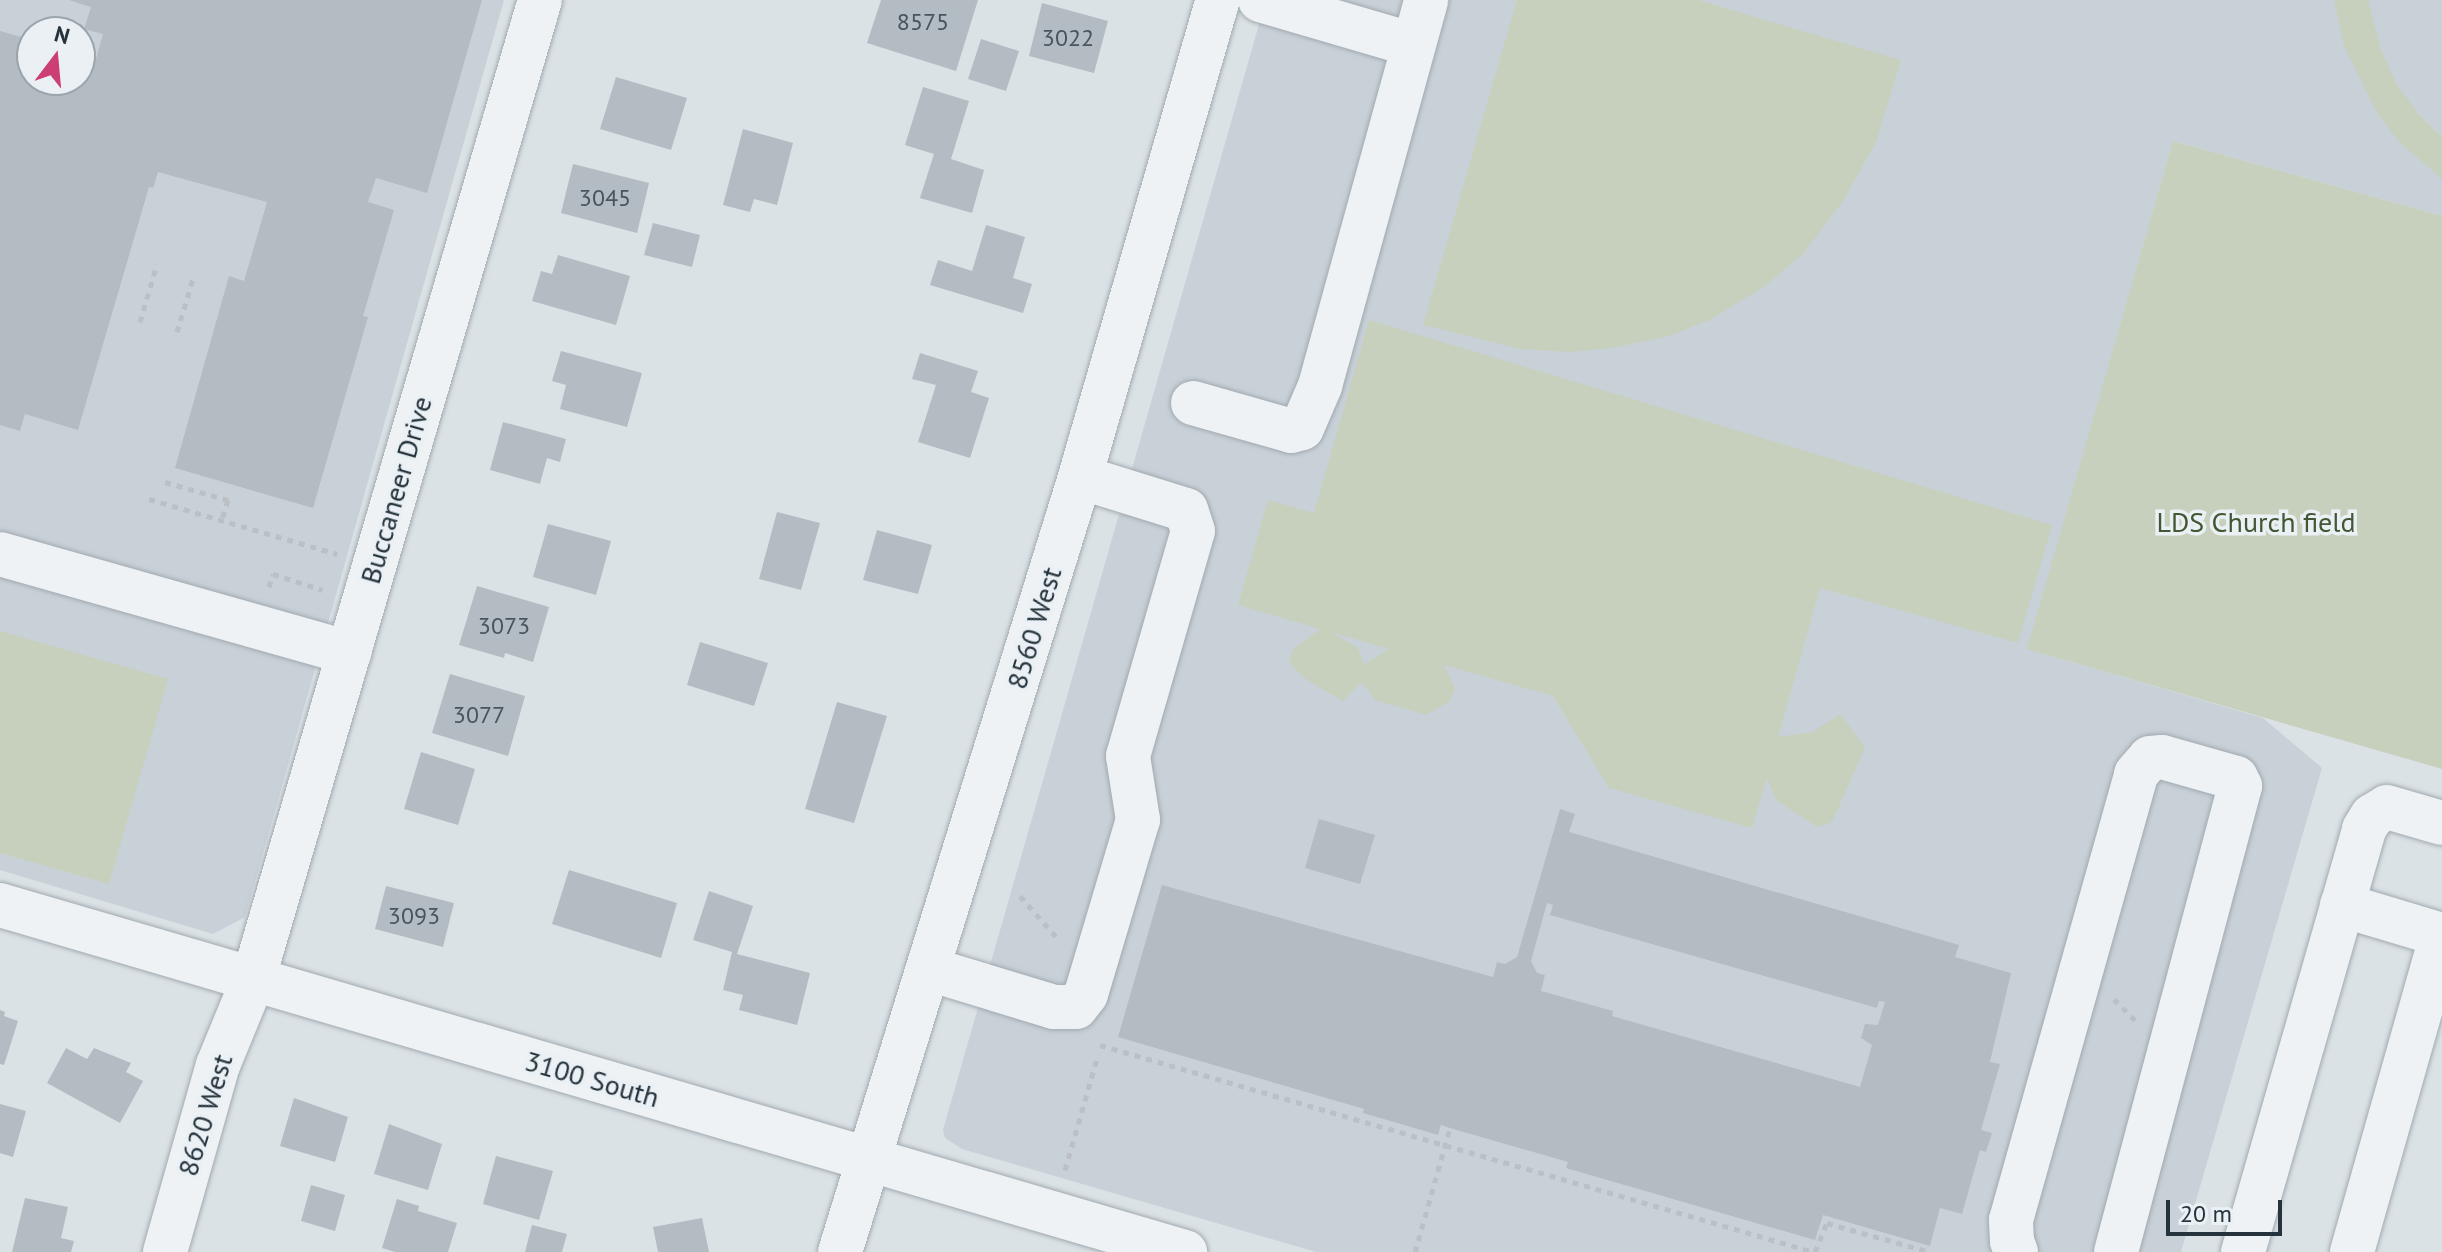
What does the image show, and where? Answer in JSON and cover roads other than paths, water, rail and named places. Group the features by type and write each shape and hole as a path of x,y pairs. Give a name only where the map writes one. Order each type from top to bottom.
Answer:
{"street":[{"name":"Buccaneer Drive","path":"253,980 540,0"},
{"name":"8560 West","path":"840,1252 1080,477 1218,0"},
{"path":"1260,0 1414,45"},
{"path":"1193,403 1291,431 1302,428 1320,386 1426,0"},
{"path":"929,969 1054,1007 1076,1007 1086,994 1138,820 1128,756 1193,531 1186,510 1080,477"},
{"path":"0,554 349,653"},
{"path":"2016,1252 2011,1220 2140,767 2150,758 2162,757 2240,781 2116,1252"},
{"path":"2243,1252 2364,829 2372,816 2387,807 2442,823"},
{"name":"3100 South","path":"0,905 1185,1252"},
{"path":"2342,905 2442,934 2352,1252"},
{"name":"8620 West","path":"165,1252 218,1065 253,980"}],"park label":[{"name":"LDS Church field","path":"2256,522"}]}
